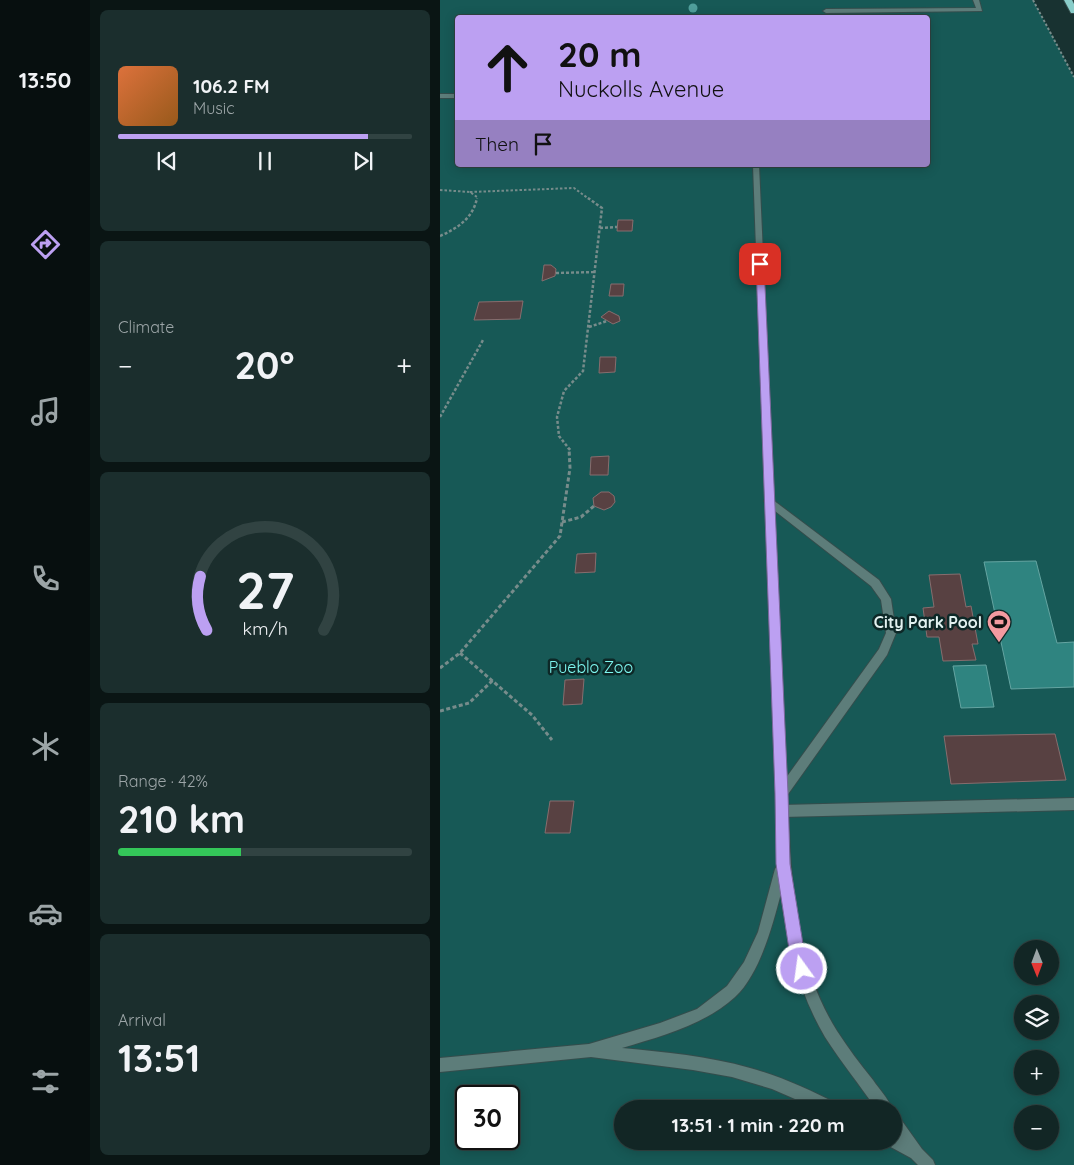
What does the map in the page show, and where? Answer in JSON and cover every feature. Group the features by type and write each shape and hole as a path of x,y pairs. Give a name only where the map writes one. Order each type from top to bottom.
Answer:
{"main road":[{"path":"1068,0 1074,11"}],"street":[{"path":"826,11 980,10 976,0"},
{"path":"440,96 455,96"},
{"path":"756,167 782,793 783,864 798,956 810,994 844,1056 878,1100"},
{"path":"769,501 875,583 886,599 891,633 882,652 782,793"},
{"path":"782,811 1074,804"},
{"path":"440,1065 589,1051 660,1030 701,1014 732,991 749,967 764,933 783,864"},
{"path":"589,1051 698,1065 751,1075 796,1091 814,1100"},
{"path":"902,1133 917,1154 928,1165"},
{"path":"902,1146 917,1154"}],"path":[{"path":"1034,0 1074,77"},
{"path":"440,190 470,192 574,188 602,208 583,371 564,391 557,417 559,436 570,449 570,468 560,536 460,653 440,668"},
{"path":"440,236 453,231 468,219 476,207 477,197 470,192"},
{"path":"600,228 617,227"},
{"path":"556,273 596,272"},
{"path":"588,327 607,321"},
{"path":"440,417 483,340"},
{"path":"562,522 581,517 594,506"},
{"path":"460,653 532,715 552,740"},
{"path":"440,711 469,703 493,680"}],"green space":[{"name":"Pueblo Zoo","path":"440,0 1033,0 1074,77 1074,1165 440,1165"}],"shaded area":[{"name":"City Park Pool","path":"1036,561 1057,643 1074,642 1074,687 1011,689 984,562"},
{"path":"986,665 994,707 961,708 953,666"}],"building":[{"path":"618,220 633,220 632,231 617,231"},
{"path":"544,265 551,265 556,269 555,276 542,281"},
{"path":"611,284 624,284 623,296 609,296"},
{"path":"523,301 520,319 474,320 479,302"},
{"path":"609,311 619,316 620,321 613,324 601,317"},
{"path":"600,357 616,357 615,372 599,373"},
{"path":"609,456 608,475 590,475 591,457"},
{"path":"601,492 609,492 614,496 615,502 611,507 604,510 594,506 593,498"},
{"path":"596,553 595,572 575,573 577,554"},
{"path":"960,574 966,607 971,606 978,644 972,644 976,660 943,661 939,637 927,637 923,608 934,607 929,575"},
{"path":"584,679 582,704 563,705 565,680"},
{"path":"1055,734 1066,780 951,784 944,736"},
{"path":"550,801 574,801 570,833 545,833"}],"place":[{"name":"City Park Pool","path":"999,643"}],"route":[{"path":"760,264 782,793 783,864 798,956 802,969"}]}
